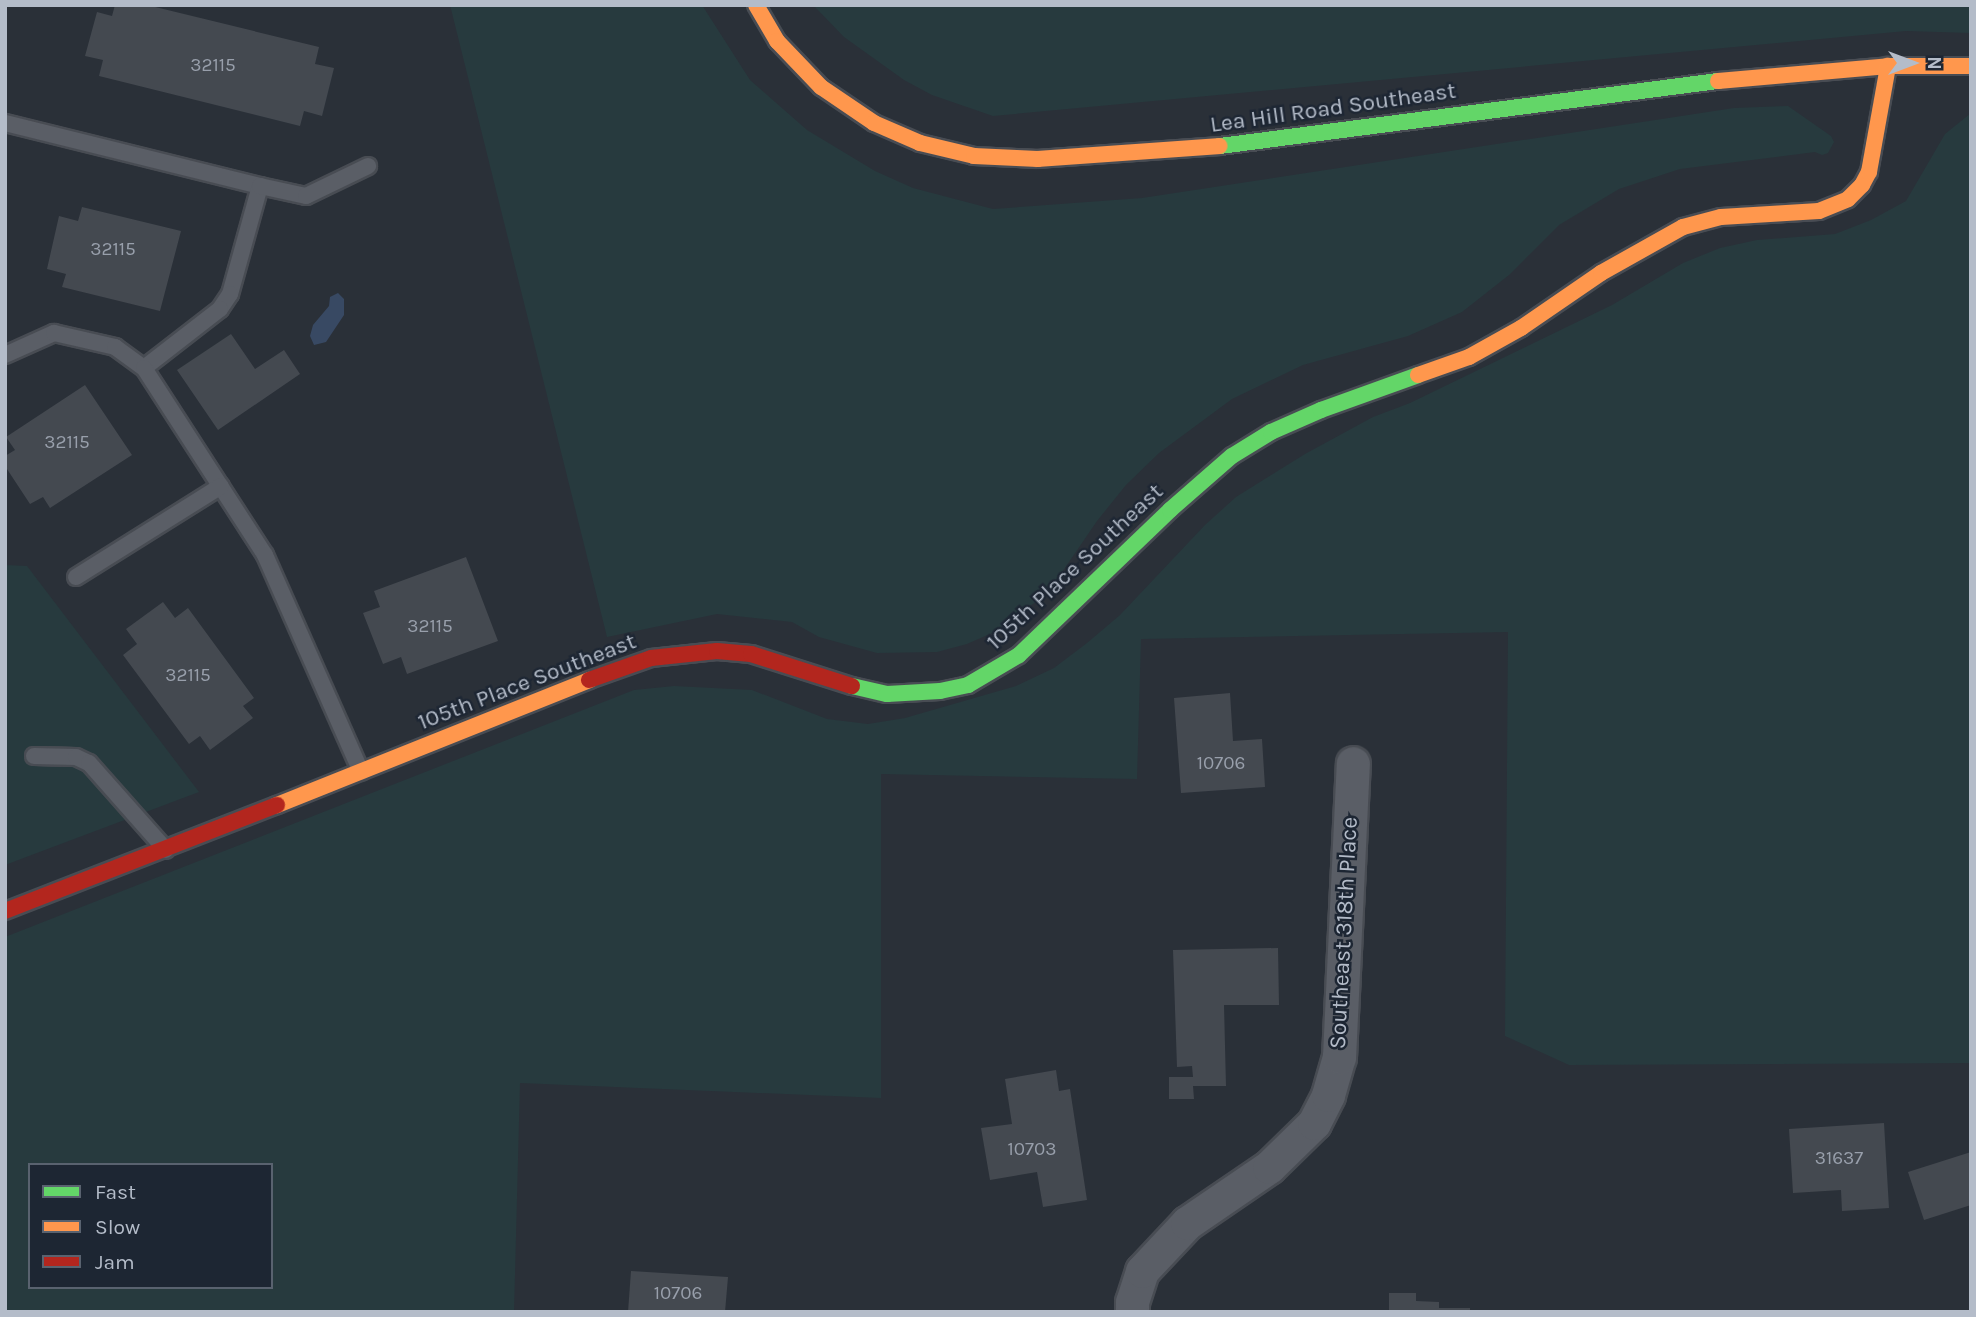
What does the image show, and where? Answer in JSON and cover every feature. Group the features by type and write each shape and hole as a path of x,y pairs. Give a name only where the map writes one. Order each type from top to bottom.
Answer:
{"street":[{"name":"Lea Hill Road Southeast","path":"756,5 777,41 821,87 874,123 920,143 974,156 1012,158 1101,158 1184,151 1663,86 1888,66 1971,66"},
{"name":"105th Place Southeast","path":"5,911 166,850 615,669 687,652 751,654 778,661 832,682 887,694 940,691 968,685 1019,655 1170,510 1232,456 1271,432 1321,410 1469,358 1521,328 1601,273 1683,227 1721,217 1811,212 1848,199 1862,185 1869,172 1888,66"},
{"name":"Southeast 318th Place","path":"1132,1312 1142,1271 1187,1223 1269,1167 1314,1123 1328,1096 1339,1057 1353,763"}],"lane":[{"path":"5,124 306,195 368,166"},
{"path":"144,368 220,309 230,294 260,186"},
{"path":"5,355 54,332 116,347 144,368 265,555 361,772"},
{"path":"76,577 220,486"},
{"path":"34,756 76,757 89,763 166,850"}],"green space":[{"path":"450,5 702,5 750,80 807,130 875,171 913,188 993,209 1142,198 1734,108 1788,106 1831,136 1834,142 1828,153 1822,155 1815,152 1680,169 1619,189 1559,225 1509,275 1462,312 1408,336 1303,365 1232,399 1159,453 1126,485 1097,521 1056,581 1037,601 992,633 967,644 937,652 877,653 819,637 792,622 717,614 607,637"},
{"path":"813,5 1971,5 1971,33 1906,31 993,116 932,95 904,80 844,37"},
{"path":"1971,113 1971,1063 1569,1065 1505,1036 1508,632 1141,639 1137,779 881,774 881,1098 520,1083 514,1312 5,1312 5,937 634,690 674,686 752,690 827,719 868,724 905,718 1016,686 1054,668 1087,643 1120,615 1205,525 1236,497 1305,454 1373,417 1410,403 1612,305 1683,263 1720,248 1757,240 1835,234 1871,220 1906,201 1945,134"},
{"path":"5,565 27,566 199,792 5,865"}],"water":[{"path":"338,293 344,299 344,315 326,342 314,345 310,336 313,325 329,306 330,297"}],"building":[{"path":"115,5 147,5 319,47 315,64 334,68 322,116 304,111 300,126 99,76 103,60 85,56 97,12 112,16"},
{"path":"82,207 181,231 160,311 62,287 66,274 47,269 59,216 78,221"},
{"path":"231,334 255,369 284,350 300,374 218,430 177,370"},
{"path":"85,385 132,455 50,508 43,497 30,504 5,466 5,456 15,450 6,437"},
{"path":"466,557 498,641 407,674 401,657 383,664 363,613 380,607 374,591"},
{"path":"163,602 175,618 188,608 254,698 243,706 253,718 210,750 200,736 189,744 123,655 137,644 126,629"},
{"path":"1230,693 1233,741 1262,739 1265,787 1181,793 1174,698"},
{"path":"1278,948 1279,1005 1224,1005 1226,1086 1193,1086 1194,1099 1169,1099 1169,1077 1193,1077 1192,1066 1177,1067 1173,950"},
{"path":"1056,1070 1059,1091 1070,1089 1087,1200 1043,1207 1037,1172 990,1180 981,1128 1012,1124 1005,1079"},
{"path":"1884,1123 1889,1208 1842,1211 1841,1190 1793,1193 1789,1129"},
{"path":"1971,1152 1971,1205 1924,1220 1908,1172"},
{"path":"631,1271 728,1277 725,1312 628,1312"},
{"path":"1389,1293 1416,1293 1416,1301 1439,1302 1439,1308 1470,1308 1470,1312 1389,1312"}],"traffic: fast":[{"path":"1220,146 1718,81"},
{"path":"852,686 887,694 940,691 968,685 1019,655 1170,510 1232,456 1271,432 1321,410 1418,375"}],"traffic: slow":[{"path":"756,5 777,41 821,87 874,123 920,143 974,156 1038,159 1220,146"},
{"path":"1718,81 1888,66 1971,66"},
{"path":"1418,375 1469,357 1521,328 1601,273 1683,227 1721,217 1819,211 1848,199 1862,185 1869,172 1888,66"},
{"path":"277,805 589,680"}],"traffic: jam":[{"path":"589,680 651,658 717,651 751,654 852,686"},
{"path":"5,911 277,805"}]}
